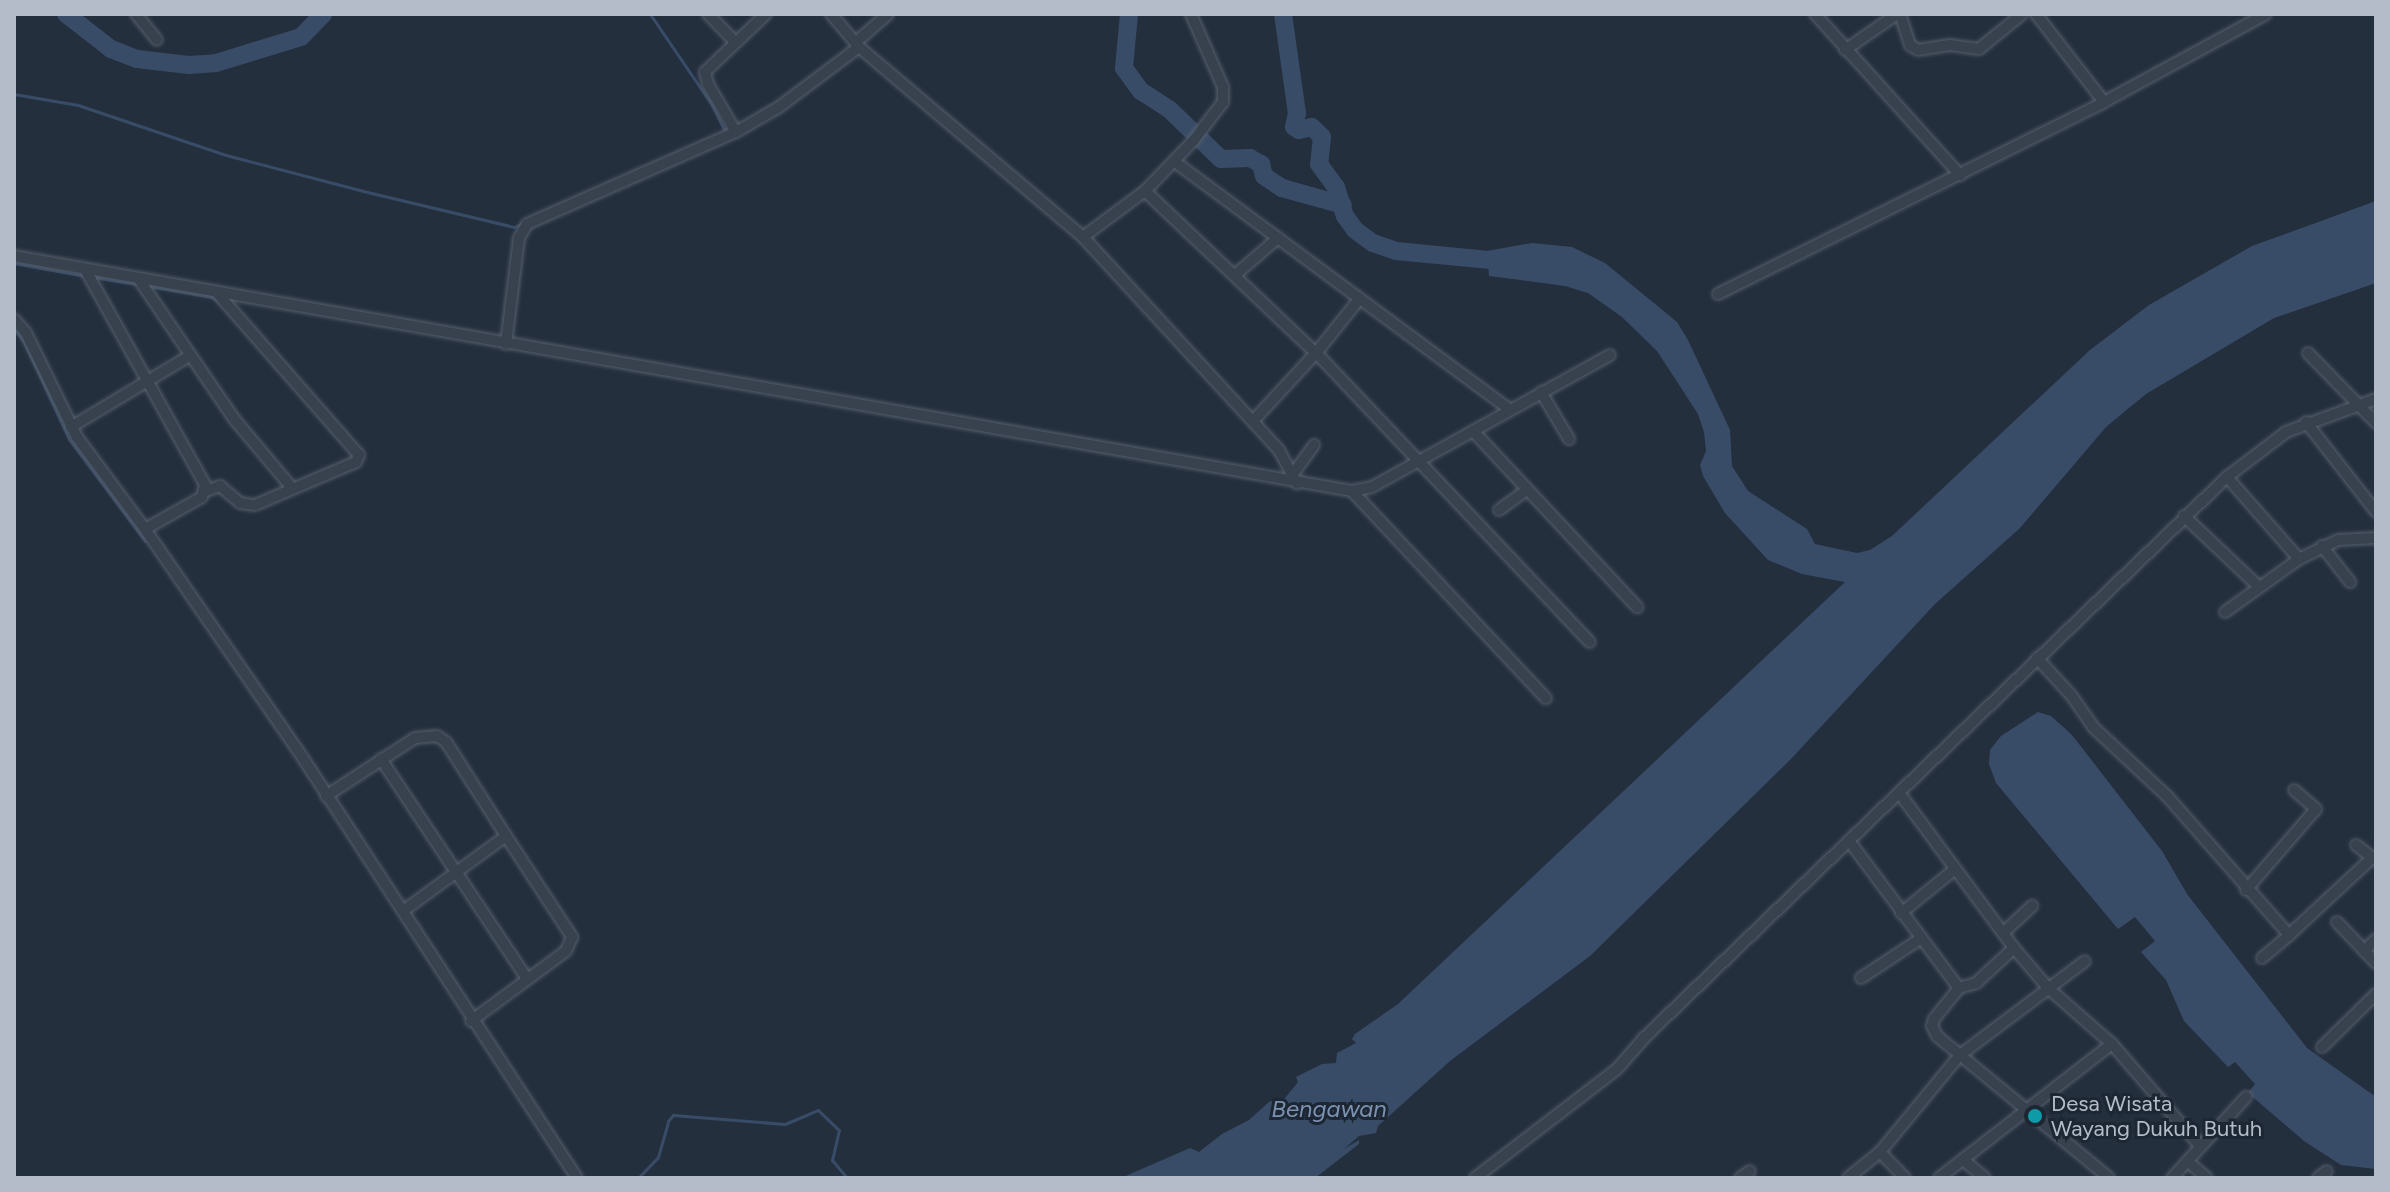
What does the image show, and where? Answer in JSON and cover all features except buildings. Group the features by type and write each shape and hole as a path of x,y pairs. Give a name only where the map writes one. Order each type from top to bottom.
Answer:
{"street":[{"path":"136,14 157,40"},
{"path":"708,14 735,42"},
{"path":"735,129 708,84 705,72 766,14"},
{"path":"831,14 857,45 1083,237 1279,450 1295,479"},
{"path":"506,344 519,238 527,224 779,107 857,45 888,14"},
{"path":"1083,237 1145,191 1175,162 1219,109 1225,92 1191,14"},
{"path":"1815,14 1960,175"},
{"path":"1845,50 1899,14 1910,45 1918,50 1950,45 1979,49 2022,14"},
{"path":"2036,14 2104,102"},
{"path":"1718,294 2104,102 2266,14"},
{"path":"1175,162 1509,409"},
{"path":"1145,191 1316,353 1590,642"},
{"path":"1235,275 1278,238"},
{"path":"14,256 1352,491 1372,487 1610,355"},
{"path":"85,269 206,491"},
{"path":"138,278 189,356 292,488"},
{"path":"145,529 206,491 226,487 246,506 356,462 359,453 218,294"},
{"path":"1253,421 1316,353 1360,298"},
{"path":"14,319 26,333 71,427 145,529 326,796 577,1178"},
{"path":"2308,353 2376,423"},
{"path":"71,427 189,356"},
{"path":"1541,392 1569,439"},
{"path":"1475,1178 1617,1069 1644,1038 2227,477 2264,447 2306,422 2376,399"},
{"path":"2306,422 2376,512"},
{"path":"1473,431 1525,491 1637,607"},
{"path":"1295,479 1314,445"},
{"path":"2227,477 2299,559"},
{"path":"1352,491 1546,698"},
{"path":"1499,510 1525,491"},
{"path":"2184,516 2258,586"},
{"path":"2225,612 2258,586 2322,546 2348,538 2376,538"},
{"path":"2322,546 2350,582"},
{"path":"2037,658 2071,695 2093,727 2167,796 2246,890 2289,935"},
{"path":"326,796 415,738 437,736 446,742 572,937 566,951 471,1021"},
{"path":"381,759 527,979"},
{"path":"2246,890 2316,809 2294,790"},
{"path":"1900,794 2014,948 2048,988 2112,1044 2200,1146"},
{"path":"403,911 506,836"},
{"path":"1850,842 1959,988"},
{"path":"2262,958 2374,860 2356,845"},
{"path":"1901,913 1955,869"},
{"path":"2003,933 2032,906"},
{"path":"2337,922 2376,963"},
{"path":"1861,978 1920,939"},
{"path":"2364,951 2376,939"},
{"path":"2014,948 1976,983 1959,988 1939,1010 1932,1026 1937,1036 2109,1178"},
{"path":"1848,1178 1880,1152 1960,1055 2085,961"},
{"path":"2322,1047 2376,994"},
{"path":"1939,1178 2112,1044"},
{"path":"2172,1178 2246,1097"},
{"path":"1880,1152 1905,1178"},
{"path":"1963,1160 1985,1178"},
{"path":"2187,1161 2207,1178"}],"water":[{"name":"Bengawan","path":"2376,201 2376,283 2274,318 2146,394 2106,427 2020,528 1935,604 1790,760 1590,956 1450,1061 1378,1126 1376,1133 1359,1136 1344,1149 1359,1140 1359,1144 1315,1178 1121,1178 1190,1148 1199,1152 1222,1134 1249,1120 1270,1101 1281,1103 1298,1082 1296,1077 1322,1064 1336,1063 1337,1053 1356,1043 1352,1039 1355,1034 1398,1004 1845,582 1802,574 1768,560 1725,513 1703,476 1700,465 1706,451 1698,414 1657,351 1622,317 1588,293 1565,286 1489,276 1487,251 1532,243 1572,247 1605,263 1677,322 1730,430 1732,466 1748,491 1807,529 1815,544 1857,553 1870,550 1892,536 2090,350 2149,305 2252,246"},
{"path":"2038,712 2051,716 2072,735 2162,851 2187,894 2307,1048 2376,1097 2376,1169 2341,1165 2304,1141 2248,1093 2255,1084 2235,1062 2228,1067 2184,1021 2166,980 2141,952 2155,941 2135,917 2118,929 1996,783 1989,764 1990,750 2001,736"}],"waterway":[{"path":"66,14 111,49 137,59 189,65 216,63 301,37 323,14"},
{"path":"650,14 712,105 725,132"},
{"path":"1129,14 1124,68 1141,91 1169,109 1221,159 1250,158 1261,164 1264,176 1282,188 1343,205"},
{"path":"1283,14 1297,113 1294,127 1299,130 1312,127 1322,137 1319,164 1336,187 1345,216 1355,230 1373,243 1396,251 1511,262"},
{"path":"14,94 78,105 226,155 363,191 514,227 525,222"},
{"path":"14,263 85,276"},
{"path":"93,277 136,284"},
{"path":"148,286 212,297 218,301"},
{"path":"14,329 24,342 69,439 145,541"},
{"path":"638,1178 658,1157 668,1121 673,1115 785,1124 818,1110 839,1130 832,1160 847,1178"}],"place":[{"name":"Desa Wisata Wayang Dukuh Butuh","path":"2035,1116"}]}
